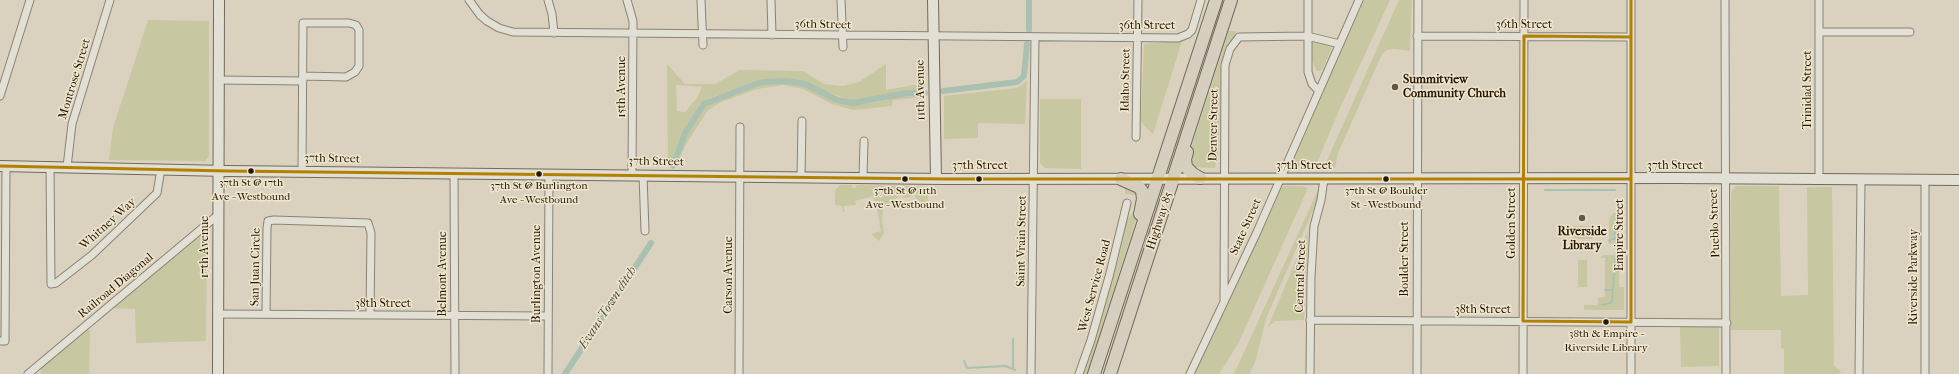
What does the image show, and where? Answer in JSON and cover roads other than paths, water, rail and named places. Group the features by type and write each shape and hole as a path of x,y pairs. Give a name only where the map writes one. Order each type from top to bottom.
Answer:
{"highway":[{"name":"Highway 85","path":"1094,374 1216,0"},
{"name":"Highway 85","path":"1110,374 1232,0"},
{"path":"1200,178 1188,170 1185,159 1206,93 1208,74"},
{"path":"1121,179 1139,187 1142,191 1142,208 1132,244 1133,255"}],"main road":[{"name":"17th Avenue","path":"218,374 219,0"},
{"name":"11th Avenue","path":"933,0 936,179"},
{"name":"37th Street","path":"3,166 936,179 1224,178 1959,180"}],"street":[{"path":"0,96 30,0"},
{"name":"Montrose Street","path":"67,167 72,124 110,0"},
{"name":"36th Street","path":"469,0 480,15 499,28 513,32 1178,38 1188,34 1192,30 1201,0"},
{"path":"548,0 552,14 554,33"},
{"name":"15th Avenue","path":"627,0 633,16 632,175"},
{"path":"701,0 703,45"},
{"path":"771,0 772,35"},
{"path":"841,0 843,47"},
{"name":"Idaho Street","path":"1136,137 1138,0"},
{"path":"1308,0 1308,72 1312,84 1319,91"},
{"name":"State Street","path":"1190,374 1224,302 1359,0"},
{"name":"Boulder Street","path":"1417,374 1416,179 1418,0"},
{"name":"Golden Street","path":"1523,374 1524,0"},
{"name":"Empire Street","path":"1631,0 1631,374"},
{"name":"Pueblo Street","path":"1725,0 1724,179 1727,323 1726,374"},
{"name":"Trinidad Street","path":"1819,0 1819,180"},
{"path":"218,80 303,79 346,77 355,72 359,66 359,30 356,25 349,22 303,23 303,79 302,171"},
{"path":"1819,32 1910,32"},
{"path":"1307,36 1340,44"},
{"name":"Denver Street","path":"1224,302 1225,65 1232,45 1239,37 1307,36"},
{"name":"36th Street","path":"1417,36 1631,37"},
{"name":"Saint Vrain Street","path":"1031,374 1035,37"},
{"path":"801,177 802,121"},
{"name":"Carson Avenue","path":"739,374 740,126"},
{"path":"863,177 864,141"},
{"path":"3,166 3,341"},
{"name":"Whitney Way","path":"50,166 51,284 56,283 92,255 157,193 161,169"},
{"name":"Belmont Avenue","path":"454,173 454,374"},
{"name":"Burlington Avenue","path":"548,374 549,174"},
{"path":"643,175 645,231"},
{"name":"Central Street","path":"1310,374 1310,320 1314,226 1321,200 1324,179"},
{"path":"1860,374 1861,180"},
{"name":"Riverside Parkway","path":"1925,180 1925,374"},
{"name":"West Service Road","path":"1079,374 1091,340 1110,273 1127,203"},
{"name":"Railroad Diagonal","path":"28,374 218,215"},
{"name":"San Juan Circle","path":"266,314 267,228 268,222 274,220 368,223 371,233 370,315"},
{"name":"38th Street","path":"218,314 548,316"},
{"name":"38th Street","path":"1310,320 1727,323"}],"waterway":[{"name":"Evans Town ditch","path":"1029,0 1029,30"},
{"name":"Evans Town ditch","path":"943,91 1017,82 1024,76 1027,44"},
{"name":"Evans Town ditch","path":"673,166 685,133 704,104 763,82 787,81 805,84 837,100 853,103 907,93 925,93"},
{"path":"1545,190 1615,190"},
{"path":"1615,219 1615,240"},
{"path":"1609,241 1615,238"},
{"name":"Evans Town ditch","path":"565,374 651,243"},
{"path":"1602,305 1612,301 1615,260"},
{"path":"1605,290 1612,290"},
{"path":"1013,339 1013,369"},
{"path":"964,361 967,368 1006,366 1015,370"}],"place":[{"name":"Summitview Community Church","path":"1395,87"},
{"name":"37th St @ 17th Ave - Westbound","path":"251,171"},
{"name":"37th St @ Burlington Ave - Westbound","path":"539,174"},
{"name":"37th St @ 11th Ave - Westbound","path":"905,179"},
{"name":"37th St @ Boulder St - Westbound","path":"1386,179"},
{"name":"Riverside Library","path":"1582,218"},
{"name":"38th & Empire - Riverside Library","path":"1606,322"}]}
